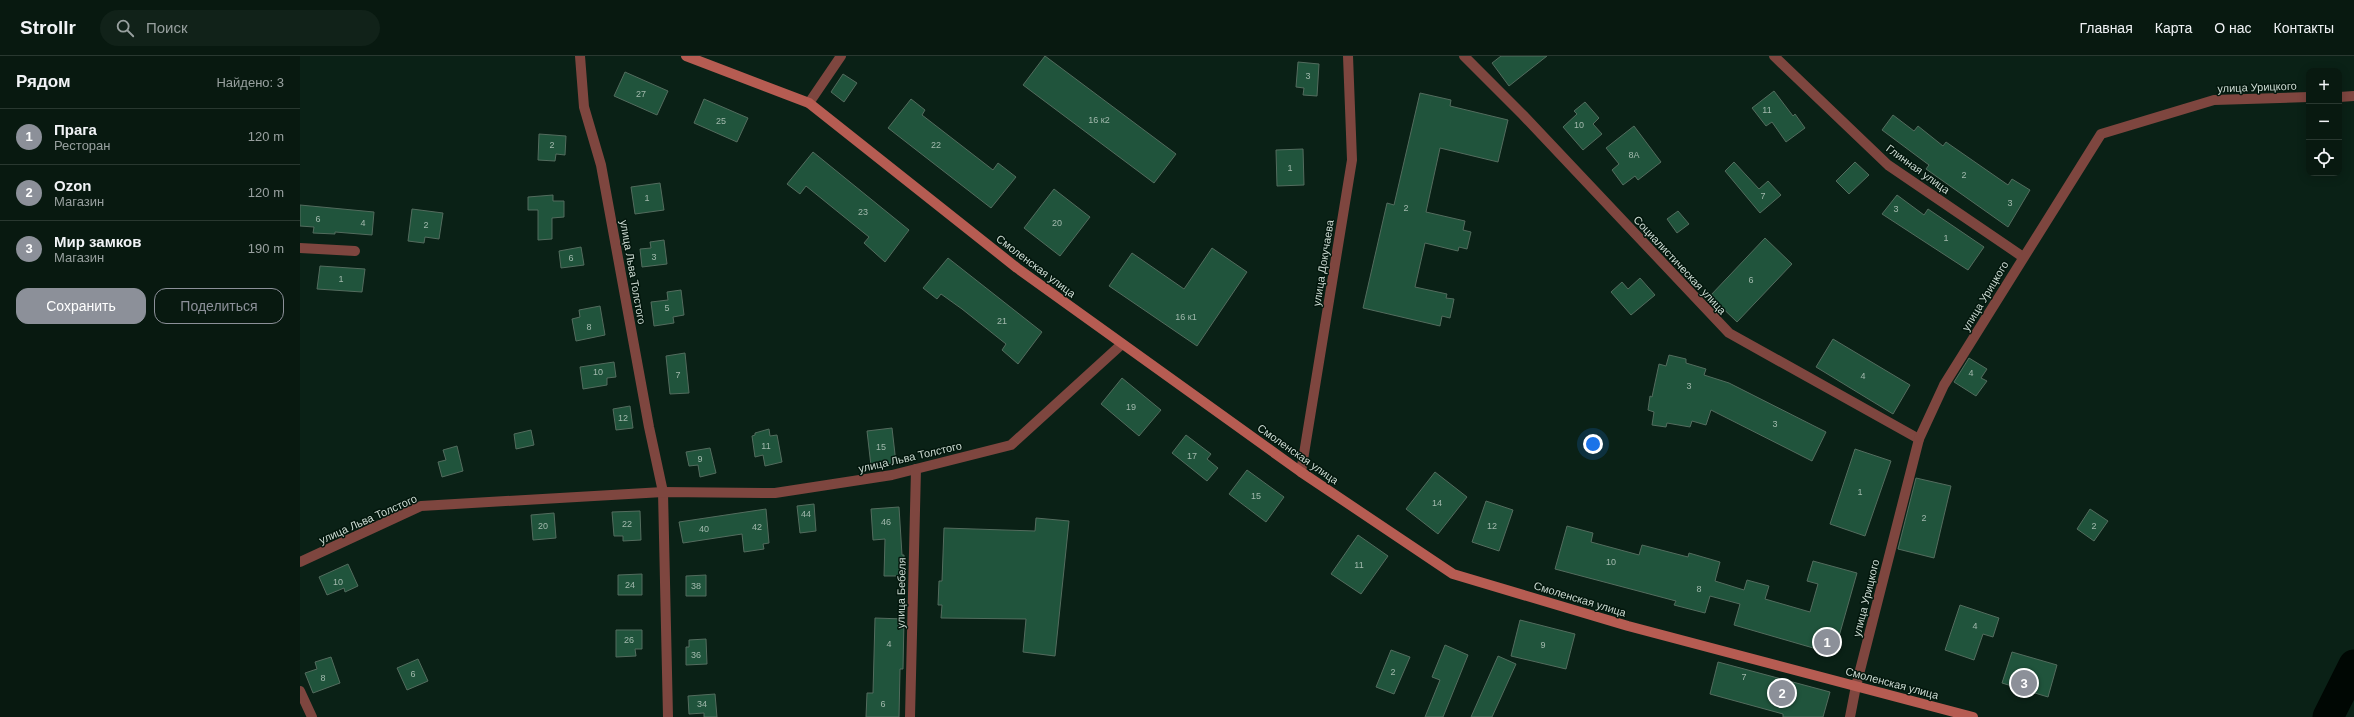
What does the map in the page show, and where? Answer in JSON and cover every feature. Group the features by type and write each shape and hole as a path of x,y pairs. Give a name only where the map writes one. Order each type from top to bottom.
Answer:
{"main road":[{"name":"Смоленская улица","path":"686,56 809,104 1017,268 1301,472 1454,574 1628,626 1973,717"}],"street":[{"name":"улица Льва Толстого","path":"580,56 584,107 601,165 649,427 663,492 668,717"},
{"path":"809,104 841,56"},
{"name":"улица Докучаева","path":"1301,472 1352,160 1348,56"},
{"name":"Социалистическая улица","path":"1464,56 1528,121 1729,333 1919,439"},
{"name":"Глинная улица","path":"1774,56 1888,165 2023,257"},
{"path":"2342,97 2354,96"},
{"name":"улица Урицкого","path":"1850,717 1856,686 1919,439 1944,385 2101,134 2214,100 2306,97"},
{"path":"300,248 355,251"},
{"name":"улица Льва Толстого","path":"300,562 421,506 663,492 775,494 892,475 1011,445 1122,344"},
{"name":"улица Бебеля","path":"910,717 916,469"},
{"path":"300,691 312,717"}],"building":[{"path":"1045,56 1176,154 1154,183 1023,85"},
{"path":"1501,56 1547,56 1509,86 1492,63"},
{"path":"1298,62 1319,64 1317,96 1303,95 1304,88 1296,87"},
{"path":"625,72 668,91 657,115 614,96"},
{"path":"843,74 857,83 844,102 831,92"},
{"path":"1774,91 1793,116 1795,114 1805,128 1786,142 1772,122 1766,126 1752,108"},
{"path":"1420,93 1451,100 1450,106 1508,120 1498,162 1440,148 1426,212 1465,221 1463,230 1471,232 1467,249 1459,247 1458,251 1425,243 1415,287 1447,294 1446,298 1454,299 1450,318 1442,316 1440,326 1363,308 1387,203 1394,205"},
{"path":"704,99 748,118 737,142 694,123"},
{"path":"911,99 925,110 922,115 993,170 998,163 1016,177 991,208 888,128"},
{"path":"1585,102 1599,118 1593,124 1602,134 1583,150 1563,127 1577,114 1574,111"},
{"path":"1893,115 1914,131 1918,126 1943,146 1946,142 2008,185 2012,179 2030,190 2008,227 1926,169 1929,165 1882,130"},
{"path":"1634,126 1661,162 1638,180 1635,176 1623,185 1612,170 1619,164 1606,148"},
{"path":"539,134 566,136 565,155 556,154 555,161 538,160"},
{"path":"1303,149 1304,185 1277,186 1276,150"},
{"path":"813,152 909,230 885,262 864,243 869,237 806,186 800,194 787,184"},
{"path":"1734,162 1759,189 1768,181 1781,195 1760,213 1725,171"},
{"path":"1855,162 1869,175 1849,194 1836,181"},
{"path":"660,183 664,210 635,214 631,187"},
{"path":"1054,189 1090,217 1060,256 1024,228"},
{"path":"553,195 553,201 564,201 564,217 552,218 552,239 538,240 538,210 528,210 528,197"},
{"path":"1897,195 1924,215 1928,209 1984,247 1968,270 1882,214"},
{"path":"300,205 374,212 372,235 335,232 335,234 313,233 314,227 300,226"},
{"path":"412,209 443,213 439,239 425,237 424,243 408,241"},
{"path":"1678,211 1689,224 1677,233 1667,219"},
{"path":"1765,238 1792,264 1737,322 1710,296"},
{"path":"664,240 667,264 642,267 640,249 651,248 650,242"},
{"path":"581,247 584,265 561,268 559,251"},
{"path":"1212,248 1247,272 1197,346 1109,286 1132,253 1184,289"},
{"path":"948,258 1042,332 1018,364 1002,350 1006,344 941,294 937,299 923,288"},
{"path":"320,266 365,269 362,292 317,289"},
{"path":"1640,278 1655,295 1631,315 1611,292 1622,282 1628,289"},
{"path":"681,290 684,315 673,317 674,323 654,326 651,302 668,300 667,292"},
{"path":"600,306 605,335 576,341 572,319 580,317 579,310"},
{"path":"1833,339 1910,385 1893,414 1816,367"},
{"path":"685,353 689,393 670,394 666,356"},
{"path":"1669,355 1686,359 1686,363 1706,369 1704,375 1729,383 1826,432 1812,461 1711,410 1706,425 1692,421 1690,427 1667,423 1666,427 1652,425 1654,412 1648,410 1650,396 1652,397 1659,364 1666,366"},
{"path":"1969,358 1987,369 1981,378 1987,381 1976,396 1954,382"},
{"path":"614,362 616,377 607,378 607,385 583,389 580,367"},
{"path":"1122,378 1161,410 1139,436 1101,404"},
{"path":"630,406 633,428 616,430 613,409"},
{"path":"892,428 896,463 871,466 867,431"},
{"path":"769,429 770,436 777,435 782,462 765,466 763,455 755,457 752,436 755,435 755,433"},
{"path":"531,430 534,445 516,449 514,434"},
{"path":"1186,435 1211,454 1207,459 1218,468 1207,481 1172,453"},
{"path":"457,446 463,471 442,477 438,462 446,460 443,450"},
{"path":"710,448 716,473 700,477 698,465 689,466 686,452"},
{"path":"1855,449 1891,461 1865,536 1830,524"},
{"path":"1247,470 1284,497 1266,522 1229,494"},
{"path":"1435,472 1467,497 1438,534 1406,509"},
{"path":"1916,478 1951,486 1934,558 1898,549"},
{"path":"1486,501 1513,510 1499,551 1472,542"},
{"path":"814,504 816,531 800,533 797,506"},
{"path":"899,507 902,555 904,555 904,576 884,576 885,539 873,540 871,509"},
{"path":"766,509 769,543 763,544 764,549 744,552 742,534 683,543 679,522"},
{"path":"2090,509 2108,521 2094,541 2077,529"},
{"path":"640,511 641,540 623,541 623,536 614,536 612,512"},
{"path":"554,513 556,538 533,540 531,515"},
{"path":"1036,518 1069,521 1055,656 1023,652 1026,619 941,618 942,605 938,605 939,581 942,581 944,528 1035,531"},
{"path":"1567,526 1593,533 1591,542 1639,555 1642,545 1688,557 1689,553 1720,562 1715,581 1744,590 1747,580 1769,586 1765,599 1810,612 1818,584 1807,581 1813,561 1857,573 1834,654 1734,625 1740,604 1710,596 1705,613 1674,605 1676,601 1555,569"},
{"path":"1358,535 1388,556 1361,594 1331,574"},
{"path":"348,564 358,586 345,592 344,588 327,595 319,577"},
{"path":"642,574 642,595 618,595 618,575"},
{"path":"706,575 706,596 686,596 686,576"},
{"path":"1960,605 1999,618 1993,637 1983,634 1974,660 1945,650"},
{"path":"875,618 904,619 903,669 900,669 899,717 866,717 867,693 873,693"},
{"path":"1520,620 1575,634 1566,669 1511,656"},
{"path":"616,630 642,630 642,649 635,649 636,656 616,657"},
{"path":"706,639 707,664 686,665 686,647 689,647 689,640"},
{"path":"1445,645 1468,655 1443,717 1425,717 1440,680 1432,677"},
{"path":"1391,650 1410,657 1394,694 1376,687"},
{"path":"2012,652 2057,665 2048,697 2002,683"},
{"path":"1498,656 1516,664 1492,717 1471,717"},
{"path":"331,657 340,683 313,693 305,673 317,669 315,662"},
{"path":"418,659 428,681 407,690 397,668"},
{"path":"1718,662 1830,692 1823,717 1783,717 1783,714 1710,694"},
{"path":"715,694 717,717 704,717 704,713 689,714 688,696"}],"waterway":[{"path":"2328,717 2354,665"}],"place":[{"name":"Прага","path":"1827,642"},
{"name":"Мир замков","path":"2024,683"},
{"name":"Ozon","path":"1782,693"}]}
